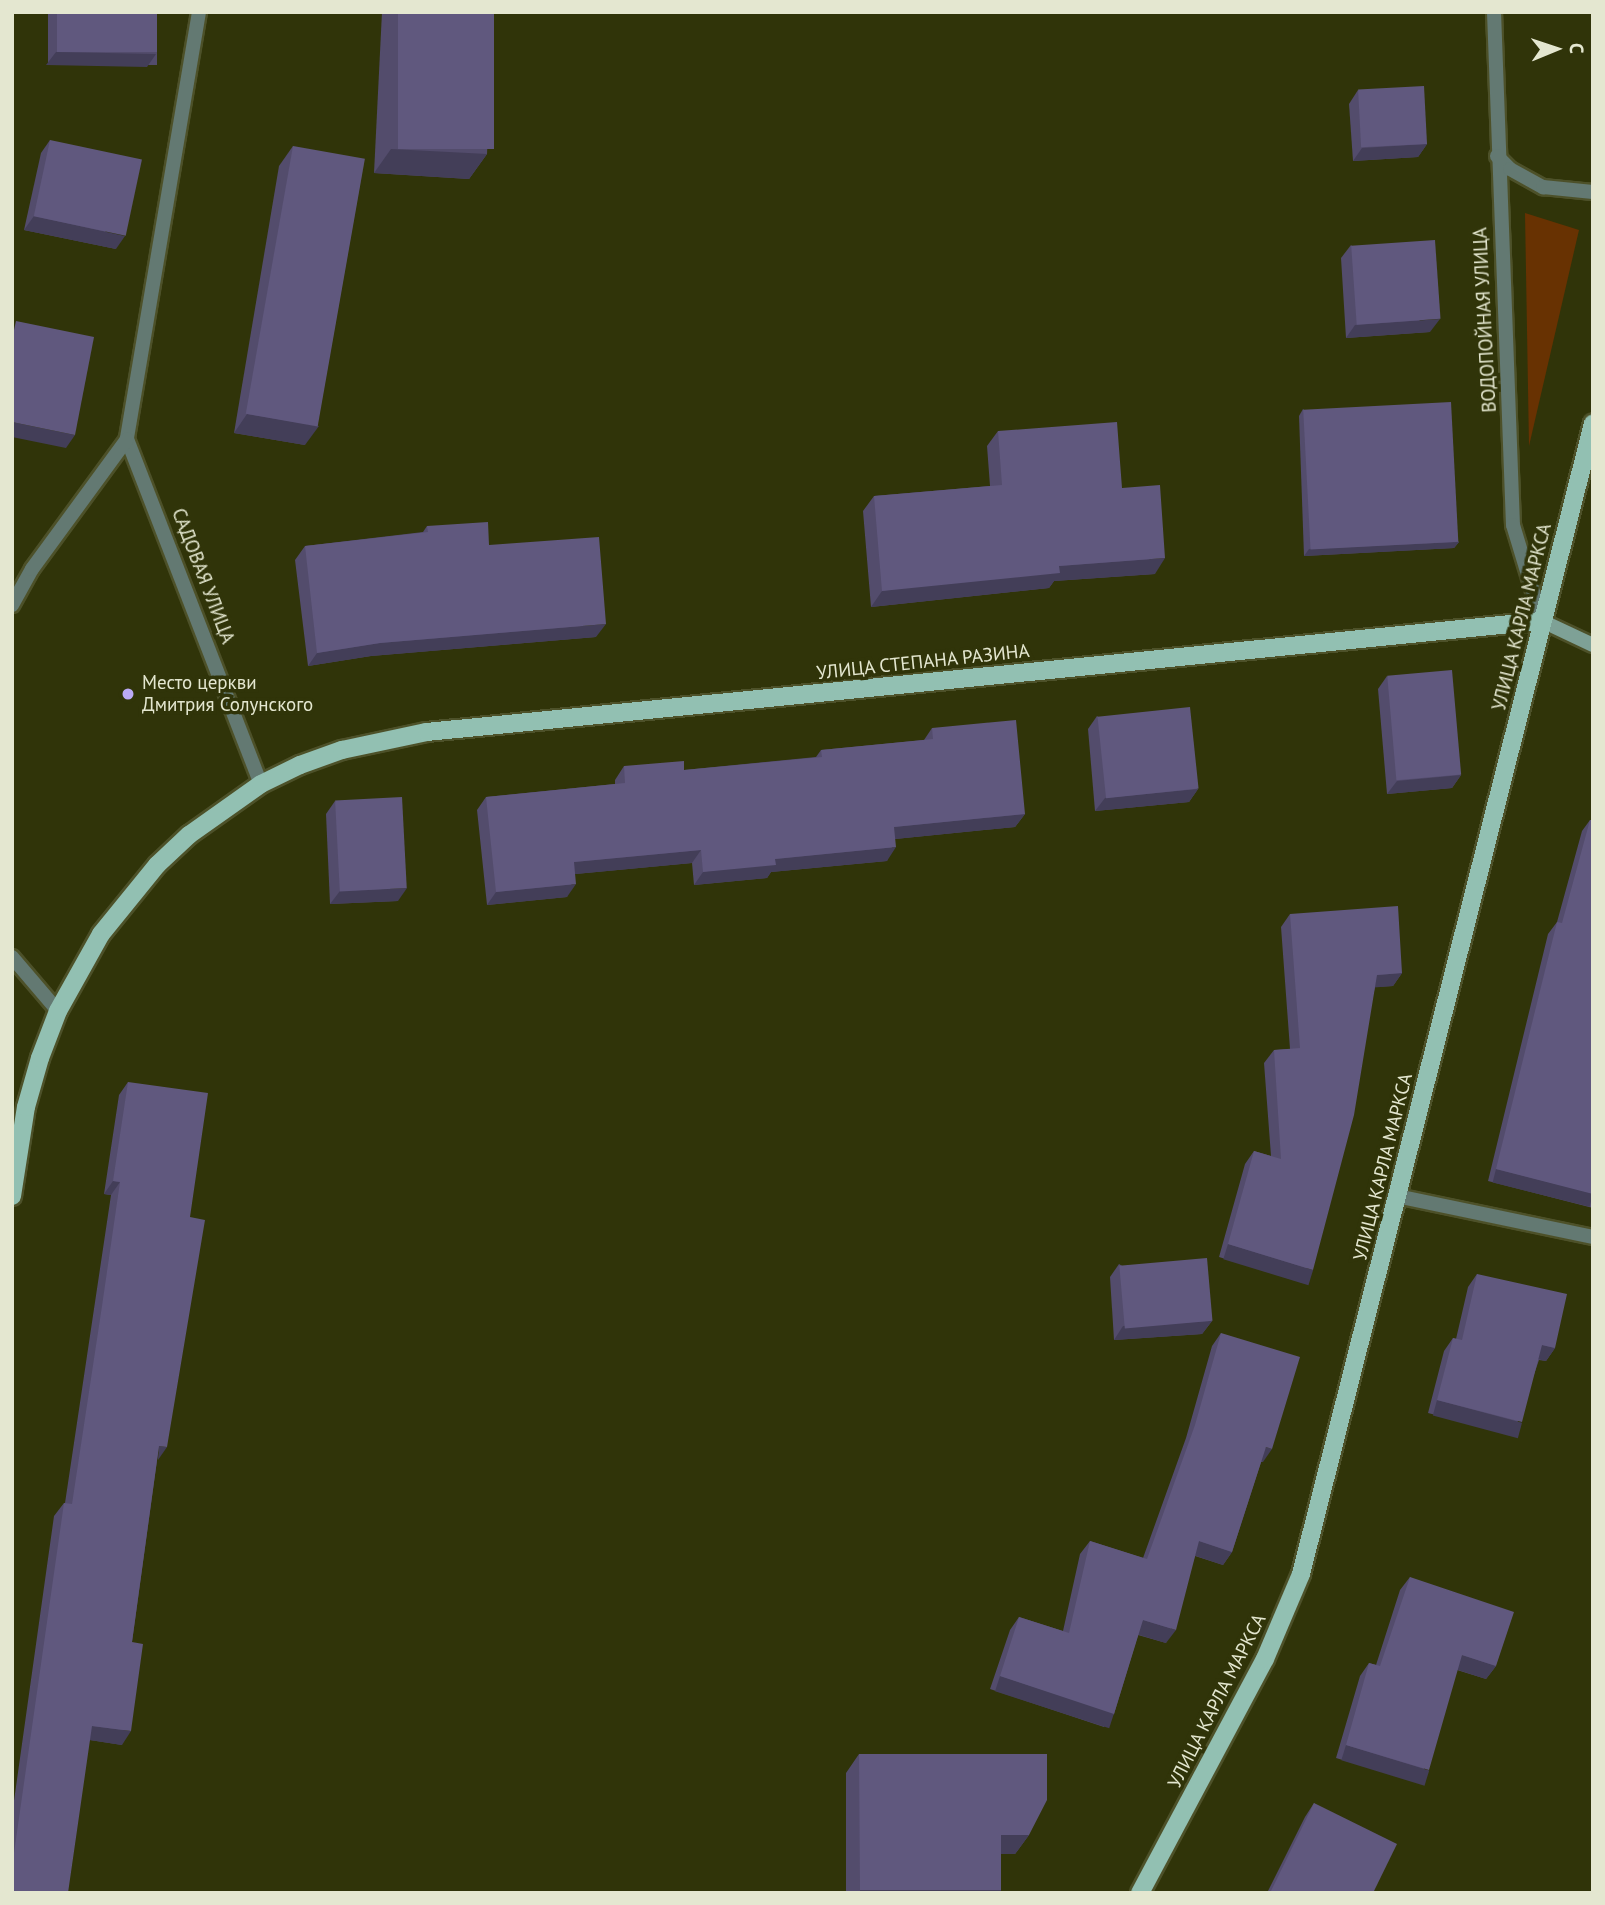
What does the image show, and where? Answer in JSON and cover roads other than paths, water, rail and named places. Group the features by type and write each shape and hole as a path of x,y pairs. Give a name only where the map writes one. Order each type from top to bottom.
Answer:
{"main road":[{"name":"УЛИЦА КАРЛА МАРКСА","path":"1140,1893 1291,1602 1325,1489 1593,423"},
{"name":"УЛИЦА СТЕПАНА РАЗИНА","path":"261,784 342,750 427,732 1542,621"},
{"path":"12,1196 26,1107 58,1011 102,934 157,865 206,822 261,784"}],"street":[{"path":"12,605 32,569 127,439 199,12"},
{"name":"ВОДОПОЙНАЯ УЛИЦА","path":"1494,12 1497,156 1514,525 1542,621"},
{"path":"1497,156 1510,169 1543,187 1593,192"},
{"name":"САДОВАЯ УЛИЦА","path":"127,439 261,784"},
{"path":"1542,621 1593,645"},
{"path":"12,957 58,1011"},
{"path":"1397,1196 1593,1237"}],"place":[{"name":"Место церкви Дмитрия Солунского","path":"128,694"}]}
